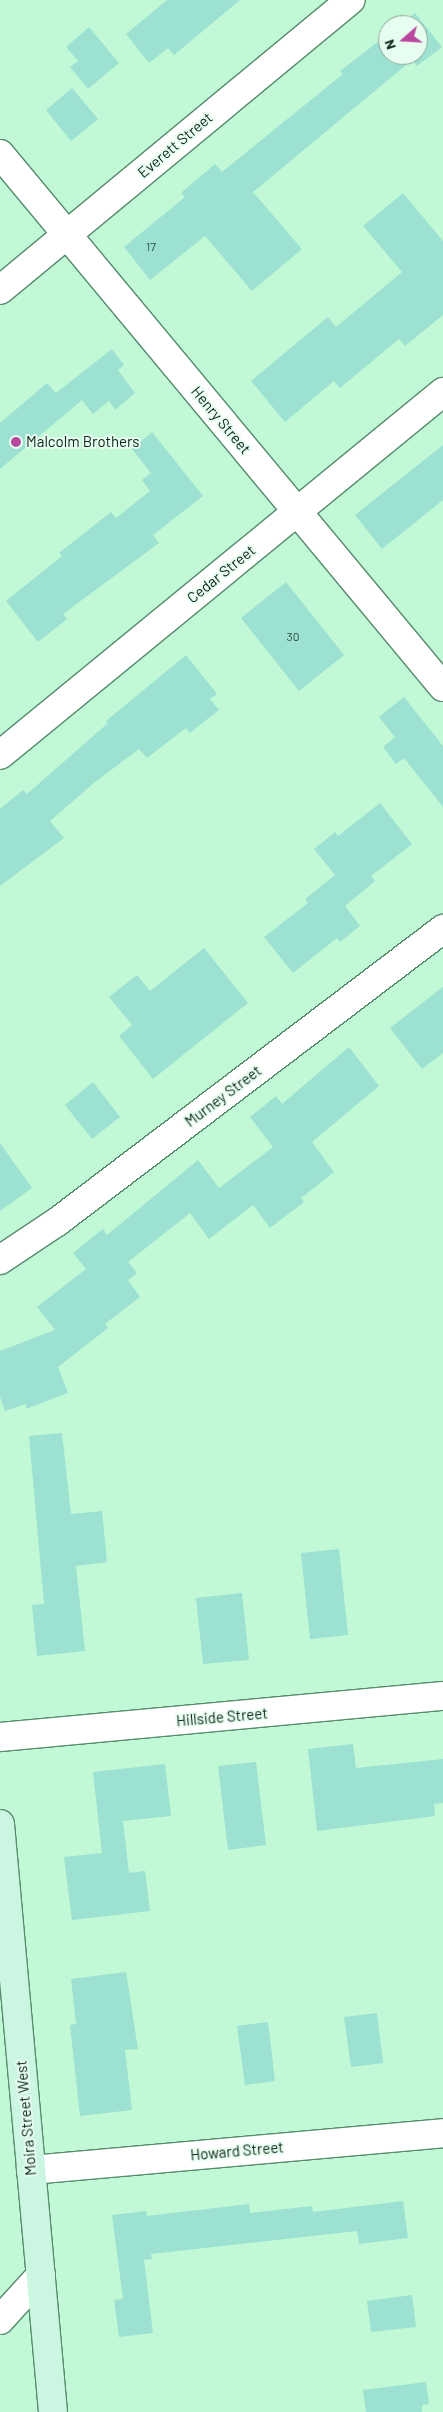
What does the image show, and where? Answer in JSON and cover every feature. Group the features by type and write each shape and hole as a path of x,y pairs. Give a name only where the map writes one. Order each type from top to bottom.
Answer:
{"main road":[{"name":"Moira Street West","path":"0,1824 53,2412"}],"street":[{"name":"Everett Street","path":"0,290 350,0"},
{"name":"Henry Street","path":"0,154 443,687"},
{"name":"Cedar Street","path":"0,755 443,392"},
{"name":"Murney Street","path":"0,1260 56,1222 443,929"},
{"name":"Hillside Street","path":"0,1738 443,1696"},
{"name":"Howard Street","path":"31,2170 443,2133"},
{"path":"0,2320 41,2275"}],"building":[{"path":"167,0 240,0 174,55 168,48 149,63 126,34"},
{"path":"89,27 119,63 88,89 70,67 78,61 66,47"},
{"path":"428,29 442,47 428,58"},
{"path":"378,42 378,65 406,65 253,192 302,249 252,291 205,236 150,280 124,247 185,197 181,193 215,164 222,172 343,74 340,71"},
{"path":"72,88 98,119 71,141 46,110"},
{"path":"403,193 443,241 443,315 405,346 399,339 340,388 334,381 285,422 251,381 328,317 336,327 402,272 363,226"},
{"path":"112,349 124,365 118,370 135,393 115,410 109,401 93,414 82,400 0,469 0,423 47,383 56,393"},
{"path":"152,432 203,496 153,535 159,543 63,614 67,619 38,642 6,601 62,556 59,553 111,512 116,518 150,491 142,480 151,473 132,449"},
{"path":"443,445 443,500 382,549 355,515"},
{"path":"286,582 344,655 299,691 241,618"},
{"path":"186,655 217,694 210,699 219,710 190,733 186,728 147,758 139,749 95,782 50,821 64,838 0,886 0,809 23,790 27,794 108,723 106,721"},
{"path":"404,697 443,746 443,807 404,758 396,764 383,747 395,737 379,717"},
{"path":"380,803 412,844 371,876 375,881 345,906 360,926 340,942 337,938 293,973 264,937 308,903 305,899 335,875 314,849 335,832 338,836"},
{"path":"204,948 248,1003 153,1079 119,1036 132,1025 109,997 137,975 150,991"},
{"path":"443,987 443,1053 422,1069 390,1028"},
{"path":"349,1047 379,1086 312,1142 334,1172 301,1198 304,1202 270,1228 253,1205 209,1239 190,1213 128,1262 137,1273 128,1280 140,1297 105,1324 108,1328 58,1367 68,1393 26,1409 26,1404 5,1411 0,1397 0,1351 55,1330 37,1307 86,1269 73,1253 103,1229 107,1235 198,1160 219,1188 273,1147 250,1117 276,1096 282,1104"},
{"path":"93,1082 120,1117 92,1139 65,1105"},
{"path":"0,1143 32,1188 0,1211"},
{"path":"62,1433 71,1514 102,1511 107,1562 76,1566 85,1651 37,1656 32,1605 44,1604 29,1436"},
{"path":"339,1549 348,1635 310,1639 301,1553"},
{"path":"242,1593 249,1660 203,1664 196,1598"},
{"path":"353,1744 356,1768 443,1759 443,1803 434,1804 435,1816 317,1831 308,1749"},
{"path":"256,1762 266,1845 228,1850 218,1766"},
{"path":"165,1764 171,1816 123,1821 129,1873 145,1871 150,1911 72,1920 64,1857 102,1853 93,1772"},
{"path":"126,1972 138,2049 125,2050 132,2110 80,2116 70,2025 76,2024 71,1979"},
{"path":"377,2013 383,2063 351,2067 344,2017"},
{"path":"268,2022 275,2081 245,2085 237,2026"},
{"path":"403,2201 408,2238 359,2244 357,2231 151,2254 152,2259 144,2260 153,2333 119,2337 114,2300 123,2299 112,2215 146,2211 147,2216 249,2204 250,2213 312,2206 313,2212"},
{"path":"412,2295 416,2327 371,2332 367,2301"},
{"path":"426,2382 429,2404 422,2405 422,2412 366,2412 363,2390"}],"place":[{"name":"Malcolm Brothers","path":"16,442"}]}
